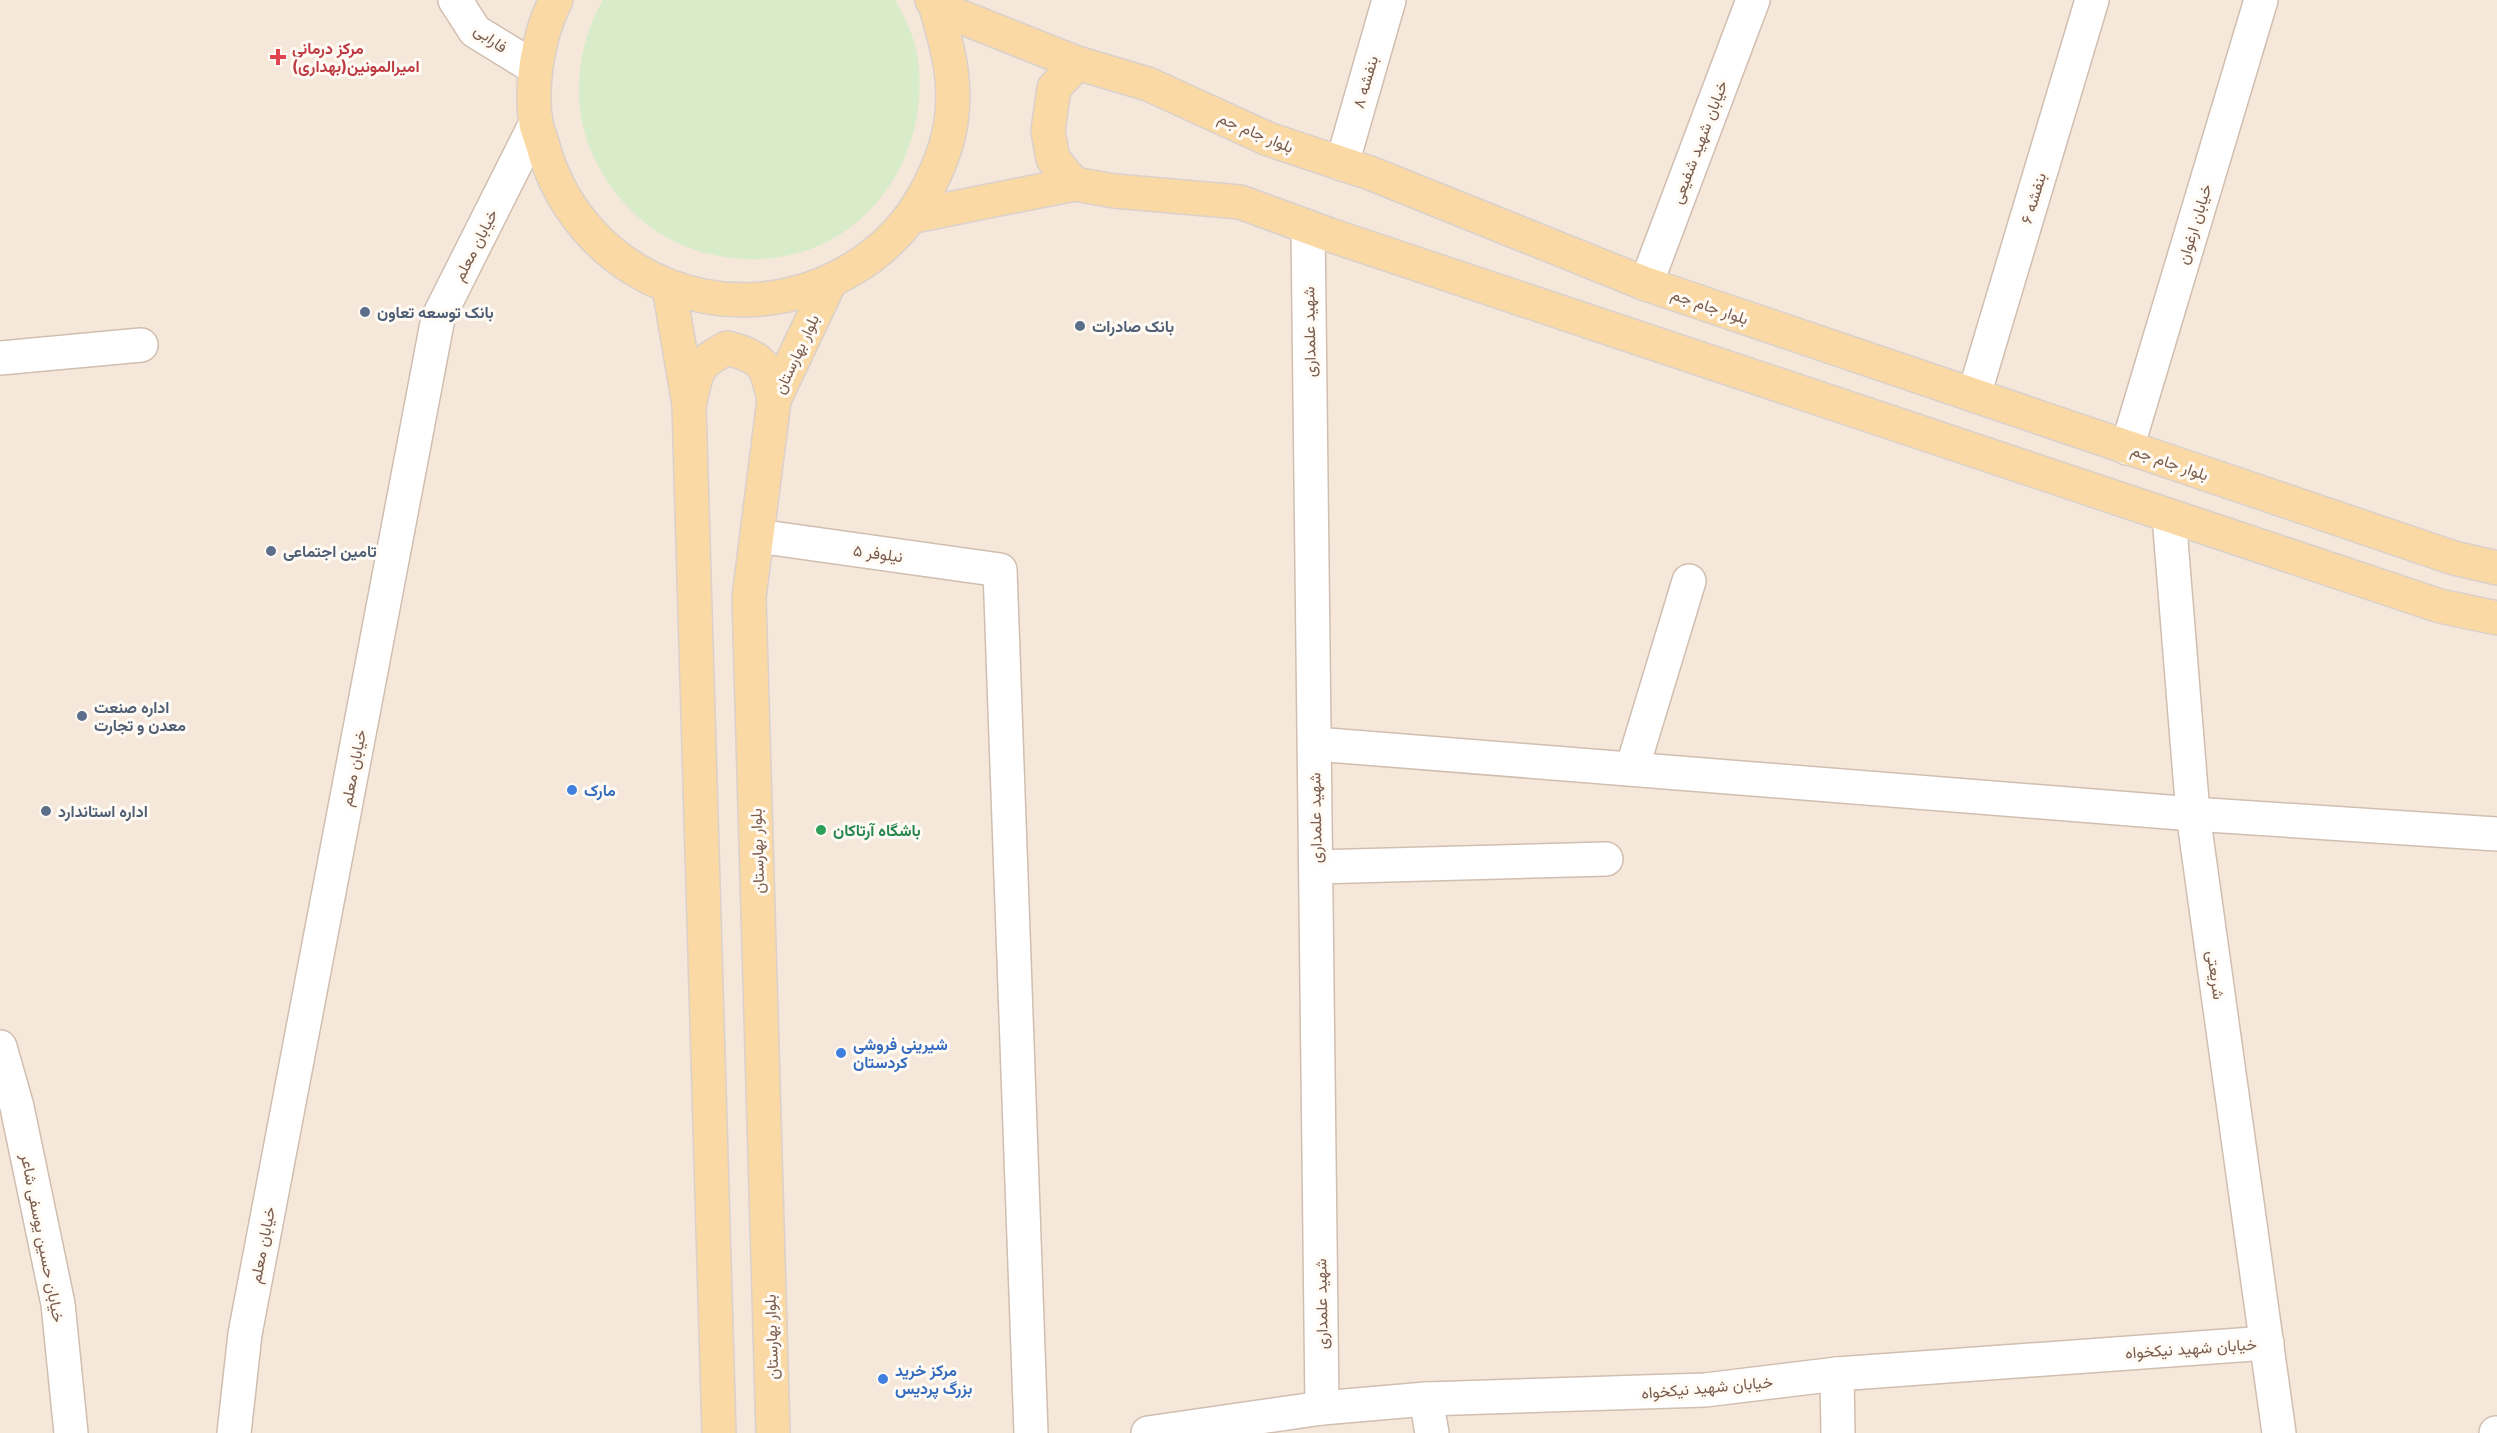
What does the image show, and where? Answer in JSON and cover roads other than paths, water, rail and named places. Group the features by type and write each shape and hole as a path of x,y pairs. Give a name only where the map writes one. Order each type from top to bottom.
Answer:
{"main road":[{"path":"556,0 548,15 535,68 536,123 552,176 581,223 620,261 669,287 722,300 777,299 829,284 876,255 914,216 940,167 952,114 951,59 934,3"},
{"name":"بلوار جام جم","path":"934,3 1077,63 1148,84 1268,139 1370,172 1646,284 2454,558 2497,568"},
{"path":"1074,184 1053,159 1048,131 1054,88 1077,63"},
{"path":"914,216 1074,184 1115,191 1240,202 1308,227 2440,606 2497,618"},
{"name":"بلوار بهارستان","path":"774,1433 749,597 774,400 829,284"},
{"path":"669,287 689,405 719,1433"},
{"path":"689,405 696,375 705,360 727,348 749,354 767,369 774,400"}],"street":[{"name":"فارابی","path":"455,0 475,31 535,68"},
{"name":"بنفشه ۸","path":"1341,164 1389,0"},
{"name":"خیابان شهید شفیعی","path":"1646,284 1753,0"},
{"name":"بنفشه ۶","path":"1974,395 2092,0"},
{"name":"خیابان ارغوان","path":"2127,448 2261,0"},
{"name":"خیابان معلم","path":"234,1433 245,1334 438,318 536,123"},
{"name":"شهید علمداری","path":"1308,227 1322,1408"},
{"path":"0,358 141,345"},
{"name":"شریعتی","path":"2169,516 2193,814 2279,1433"},
{"name":"نیلوفر ۵","path":"757,536 1000,570 1031,1433"},
{"path":"1632,769 1689,581"},
{"path":"1315,744 2193,814 2497,834"},
{"path":"1316,867 1606,859"},
{"name":"خیابان حسین یوسفی شاعر","path":"0,1047 17,1107 58,1304 71,1433"},
{"name":"خیابان شهید نیکخواه","path":"1148,1433 1322,1408 1426,1399 1705,1390 1837,1374 2266,1342"},
{"path":"1837,1374 1838,1433"},
{"path":"1426,1399 1432,1433"}],"place":[{"name":"مرکز درمانی امیرالمونین(بهداری)","path":"278,57"},
{"name":"بانک توسعه تعاون","path":"365,312"},
{"name":"بانک صادرات","path":"1080,326"},
{"name":"تامین اجتماعی","path":"271,551"},
{"name":"اداره صنعت معدن و تجارت","path":"82,716"},
{"name":"مارک","path":"572,790"},
{"name":"اداره استاندارد","path":"46,811"},
{"name":"باشگاه آرتاکان","path":"821,830"},
{"name":"شیرینی فروشی کردستان","path":"841,1053"},
{"name":"مرکز خرید بزرگ پردیس","path":"883,1379"}]}
